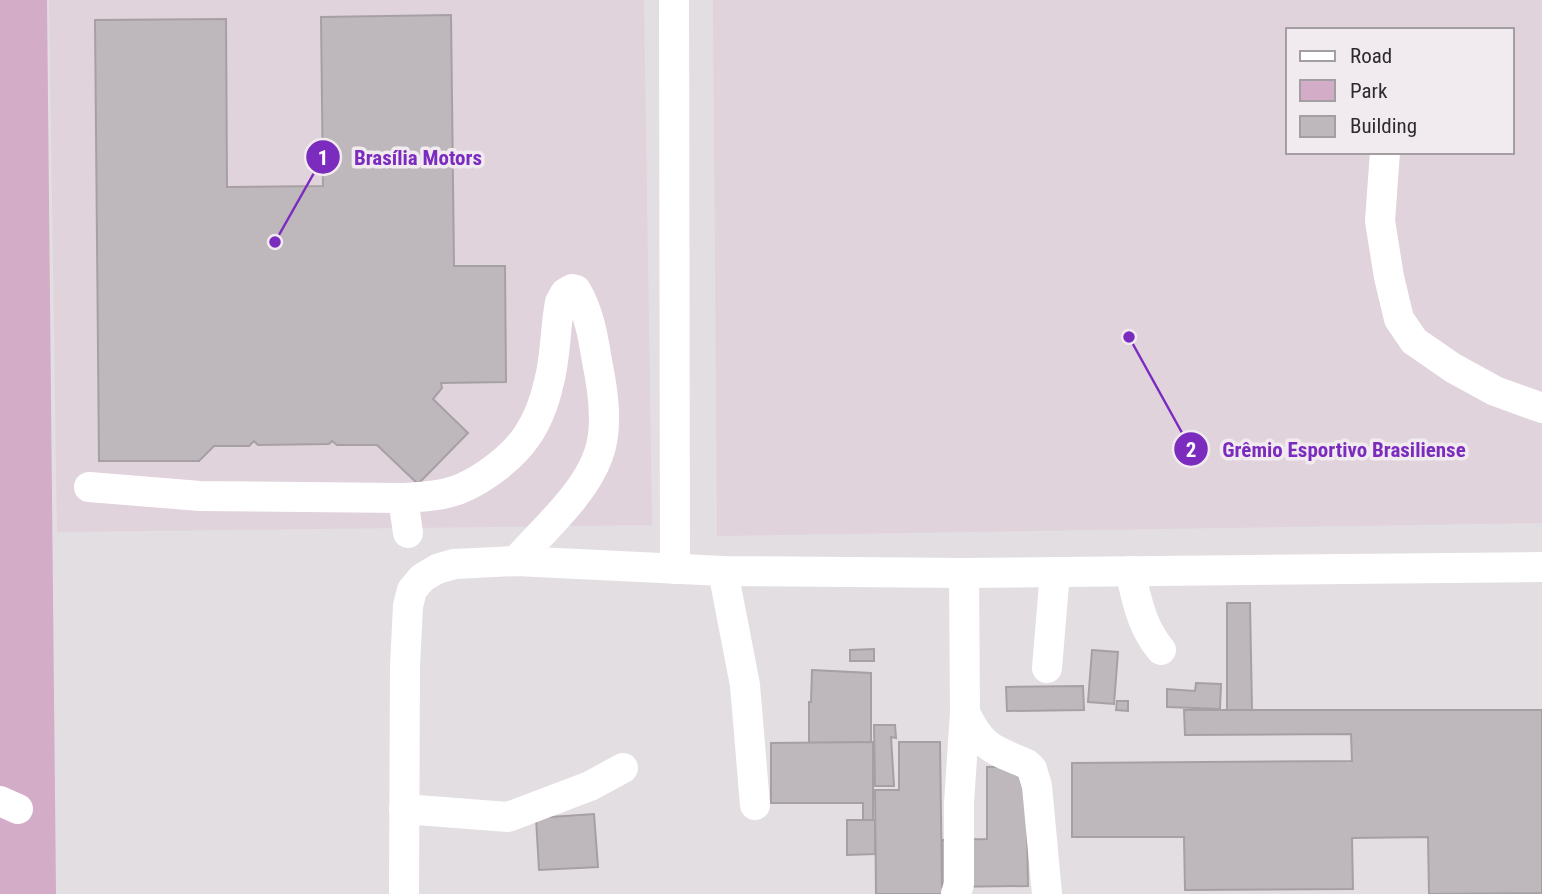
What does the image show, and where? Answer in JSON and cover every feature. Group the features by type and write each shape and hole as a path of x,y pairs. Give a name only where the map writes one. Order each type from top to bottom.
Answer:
{"street":[{"path":"674,0 674,569"},
{"path":"1385,154 1380,221 1399,320 1415,341 1454,368 1495,391 1542,408"},
{"path":"89,487 200,496 403,498 433,496 460,489 513,453 527,436 550,381 560,302 568,290 576,290 592,330 603,389 599,455 585,484 516,561"},
{"path":"403,498 408,533"},
{"path":"404,894 405,665 408,606 412,590 422,578 453,564 516,561 723,571 964,573 1542,567"},
{"path":"723,571 745,685 755,806"},
{"path":"1130,571 1142,620 1160,650"},
{"path":"1047,667 1055,572"},
{"path":"956,894 959,884 959,803 965,713 964,573"},
{"path":"965,713 974,732 987,746 1027,764 1032,769 1037,786 1047,894"},
{"path":"404,809 508,817 590,786 623,768"}],"shaded area":[{"path":"49,0 644,0 652,525 57,532"},
{"path":"713,0 1542,0 1542,523 717,536"}],"green space":[{"path":"0,0 47,0 56,894 0,894"}],"building":[{"path":"451,15 454,266 505,266 506,382 441,383 442,388 433,399 468,433 418,484 377,445 337,445 332,441 329,444 258,445 254,441 249,446 214,446 199,461 99,461 95,20 226,19 227,187 323,186 321,17"},
{"path":"1227,603 1250,603 1252,711 1227,711"},
{"path":"874,649 874,661 850,661 850,650"},
{"path":"1092,650 1118,652 1114,704 1088,702"},
{"path":"812,670 871,673 871,742 809,743"},
{"path":"1196,683 1221,684 1220,709 1167,707 1167,689 1195,691"},
{"path":"1083,686 1084,710 1007,711 1006,687"},
{"path":"1117,701 1128,701 1128,711 1116,710"},
{"path":"1184,710 1542,710 1542,893 1429,894 1428,837 1352,838 1353,889 1185,890 1184,837 1072,837 1072,763 1352,761 1351,734 1185,735"},
{"path":"874,725 895,725 896,738 891,737 894,786 875,786"},
{"path":"873,742 873,820 863,820 863,803 771,803 771,743"},
{"path":"899,742 940,742 942,886 947,887 943,894 876,894 875,790 899,790"},
{"path":"1026,766 1028,886 942,887 942,840 987,839 987,767"},
{"path":"594,814 598,867 539,870 536,818"},
{"path":"847,820 875,820 875,854 847,855"}],"place":[{"name":"Brasília Motors","path":"275,242"},
{"name":"Grêmio Esportivo Brasiliense","path":"1129,337"}]}
